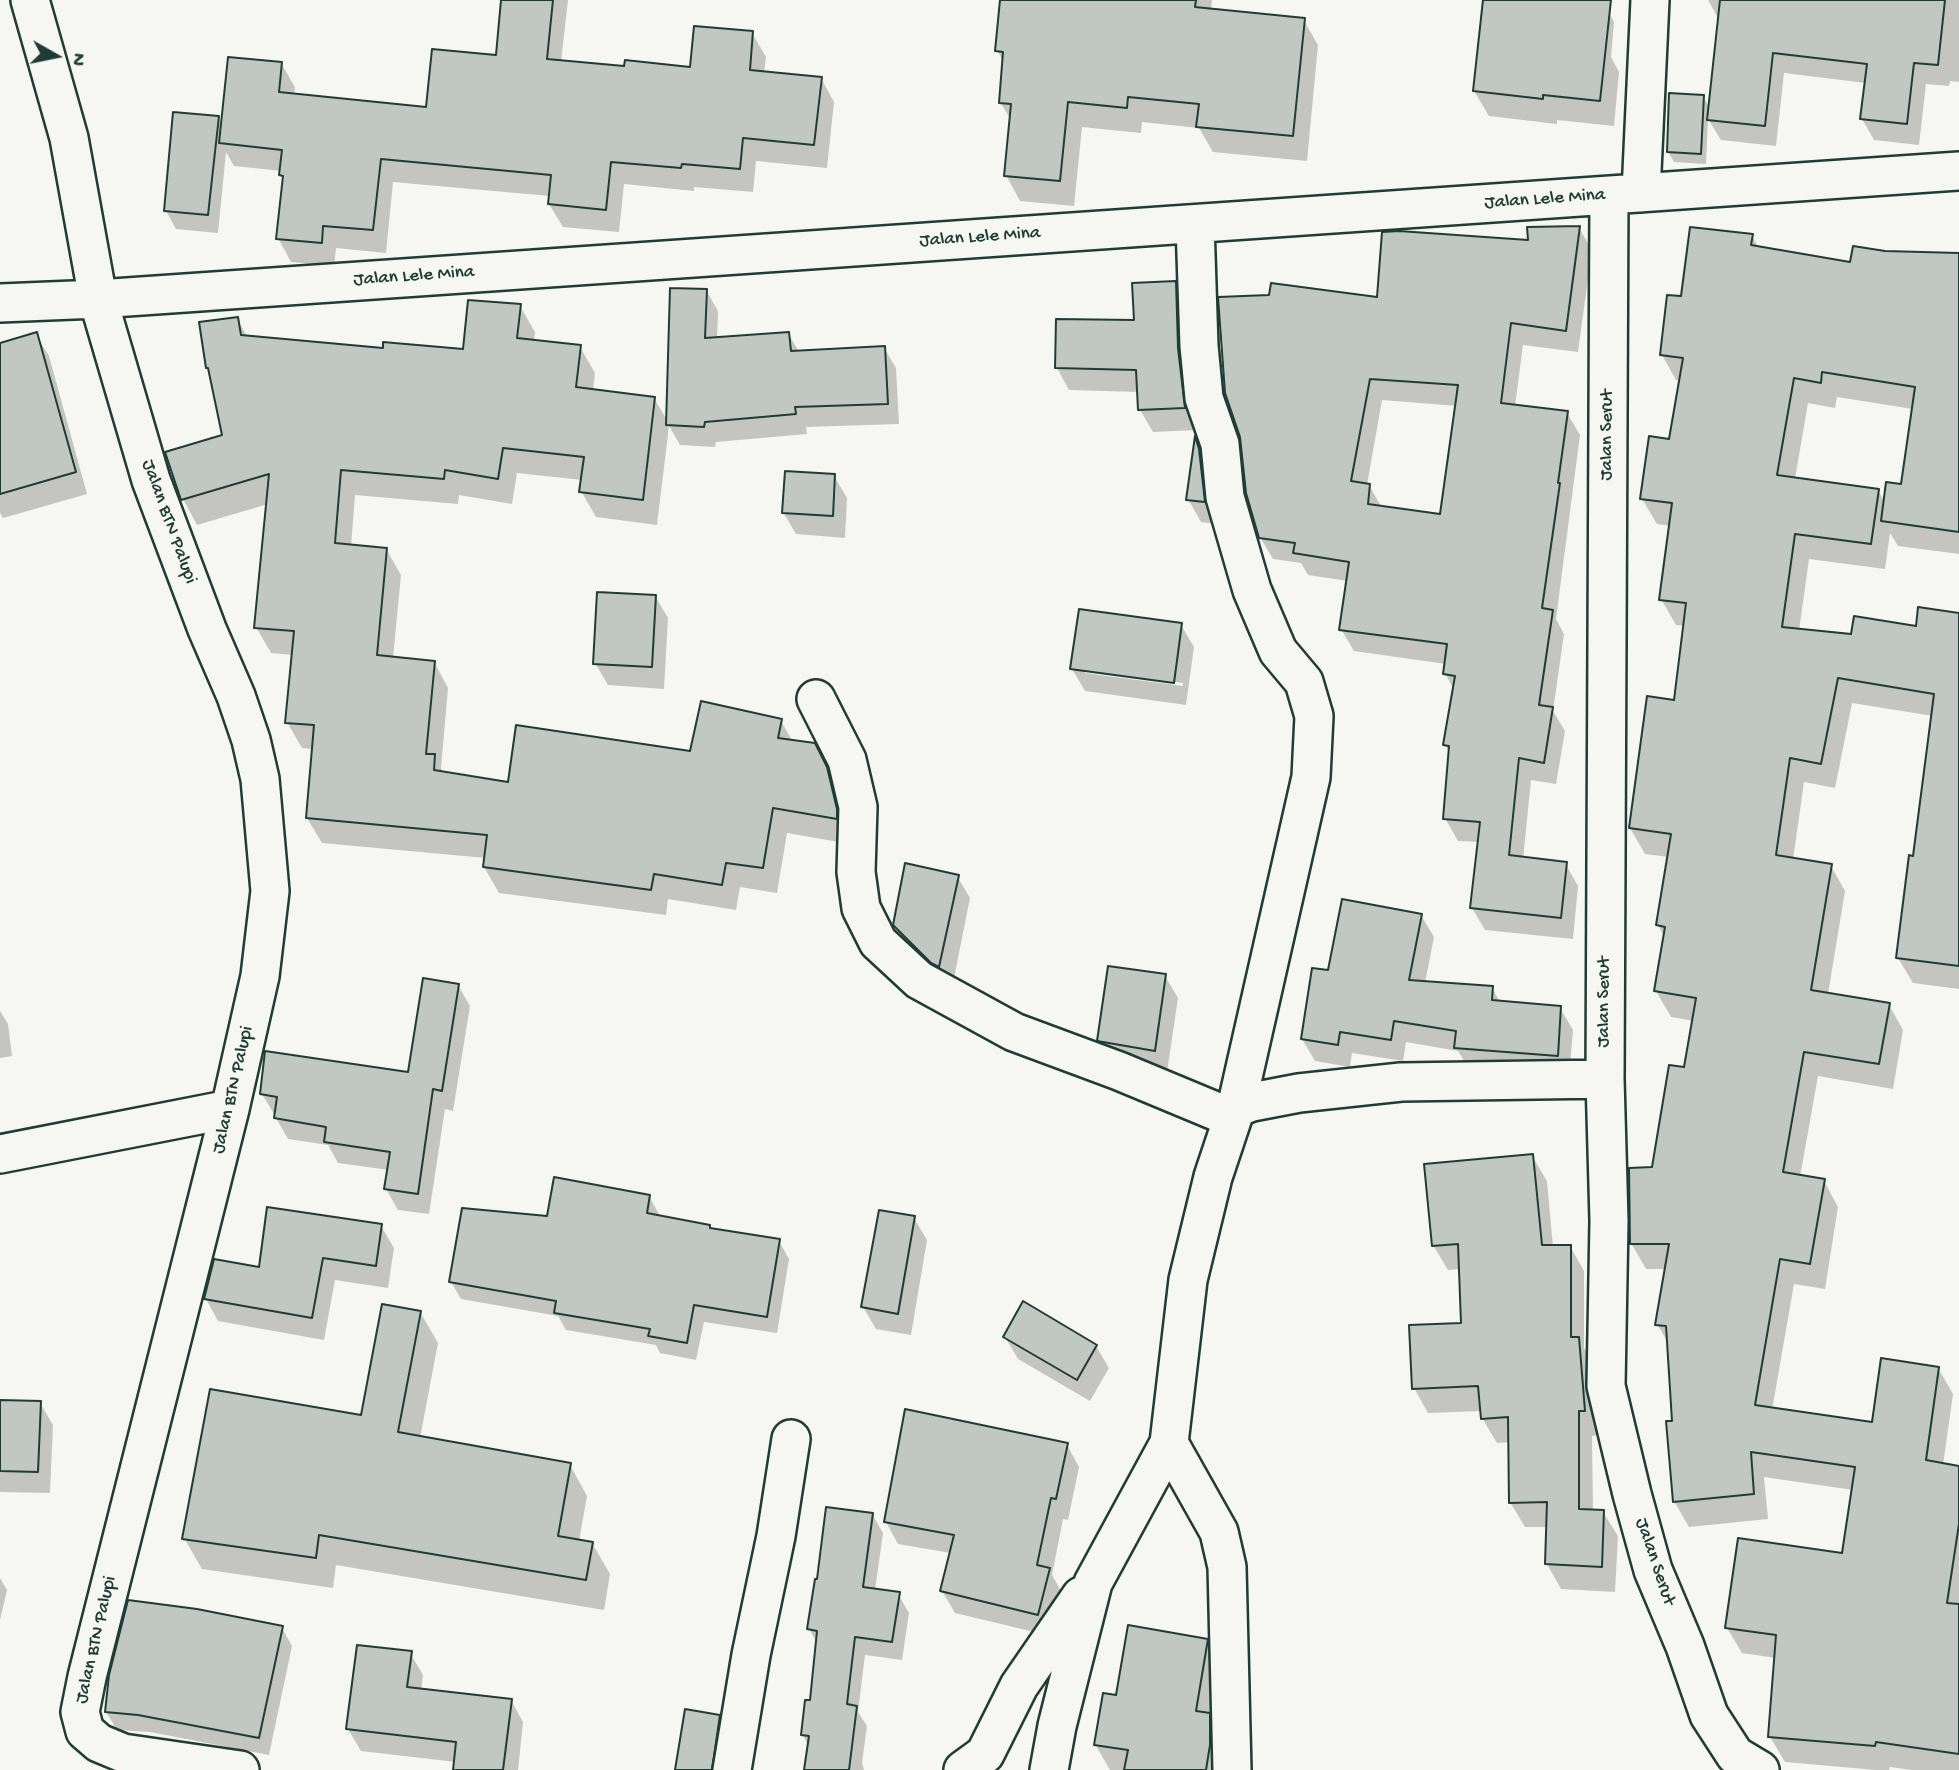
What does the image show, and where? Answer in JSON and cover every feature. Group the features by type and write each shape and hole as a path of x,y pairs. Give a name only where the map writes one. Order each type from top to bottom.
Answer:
{"street":[{"name":"Jalan BTN Palupi","path":"30,0 69,138 98,299 151,480 251,740 260,779 270,891 260,976 230,1109 93,1650 80,1712 85,1731 99,1743 123,1753 240,1770"},
{"name":"Jalan Serut","path":"1650,0 1625,194 1605,1079 1609,1221 1606,1387 1653,1570 1685,1646 1709,1715 1735,1755 1760,1770"},
{"name":"Jalan Lele Mina","path":"0,303 98,299 1959,171"},
{"path":"979,1765 1019,1686 1076,1602 1093,1583 1169,1443 1188,1280 1213,1177 1234,1113 1311,777 1314,716 1304,682 1278,650 1252,590 1225,497 1220,444 1204,398 1199,346 1195,224"},
{"path":"816,699 847,760 858,807 856,872 861,908 878,942 919,980 1014,1032 1234,1113"},
{"path":"1234,1113 1252,1102 1299,1093 1401,1082 1605,1079"},
{"path":"0,1154 230,1109"},
{"path":"732,1770 751,1655 776,1536 791,1439"},
{"path":"1169,1443 1219,1532 1227,1567 1232,1770"},
{"path":"1049,1770 1057,1726 1093,1583"}],"building":[{"path":"501,0 553,0 547,59 624,66 625,60 690,67 694,26 753,31 750,70 822,77 814,145 743,138 740,169 682,164 681,168 611,162 606,210 548,204 551,175 381,159 373,230 323,226 322,243 276,239 283,176 279,175 282,150 219,143 228,57 282,62 279,92 426,107 432,49 496,55"},
{"path":"1000,0 1196,0 1195,7 1305,18 1293,136 1196,127 1199,104 1128,97 1127,108 1068,102 1060,181 1004,176 1011,104 999,103 1003,52 995,51"},
{"path":"1483,0 1611,0 1600,101 1543,95 1543,99 1473,91"},
{"path":"1720,0 1945,0 1938,65 1914,63 1907,124 1860,119 1867,64 1773,53 1765,126 1707,120"},
{"path":"1669,93 1704,95 1701,154 1667,152"},
{"path":"173,112 219,116 208,215 164,211"},
{"path":"1580,226 1566,331 1511,323 1501,403 1568,411 1542,608 1553,610 1539,705 1553,707 1544,763 1519,758 1509,855 1567,862 1561,918 1470,908 1480,822 1443,819 1449,746 1443,745 1455,676 1443,674 1447,644 1339,630 1349,562 1293,553 1295,543 1259,538 1246,493 1240,437 1225,393 1218,297 1269,295 1271,283 1377,297 1382,232 1528,240 1527,227","holes":["1370,379 1458,385 1440,514 1368,504 1370,484 1351,481"]},
{"path":"1690,227 1753,234 1751,245 1850,262 1853,246 1885,251 1959,253 1959,532 1881,521 1886,482 1901,484 1915,387 1822,372 1821,383 1794,378 1777,475 1879,489 1871,544 1795,534 1782,627 1851,634 1854,616 1916,626 1918,607 1959,613 1959,966 1896,958 1909,855 1913,856 1934,694 1838,678 1821,764 1790,758 1776,855 1832,864 1811,990 1890,1003 1879,1064 1804,1052 1783,1172 1825,1179 1810,1264 1780,1259 1755,1405 1872,1422 1881,1358 1939,1367 1926,1460 1959,1466 1959,1524 1947,1603 1959,1604 1959,1754 1876,1742 1875,1746 1768,1737 1776,1635 1725,1628 1738,1538 1842,1553 1855,1467 1751,1452 1754,1494 1673,1502 1666,1421 1672,1421 1666,1326 1655,1325 1669,1244 1630,1244 1629,1168 1652,1167 1669,1065 1684,1067 1696,998 1654,991 1665,927 1656,925 1671,834 1629,828 1647,696 1674,700 1686,603 1659,600 1672,503 1640,499 1649,436 1669,439 1683,358 1660,355 1667,295 1681,296"},
{"path":"1176,281 1178,348 1185,408 1138,410 1136,370 1055,368 1056,319 1134,320 1132,283"},
{"path":"670,288 707,289 705,338 789,332 791,351 885,346 888,404 795,407 796,414 705,422 704,427 666,425"},
{"path":"468,300 521,304 517,338 581,345 576,387 655,397 643,500 579,492 584,457 503,448 498,479 445,470 444,479 341,470 335,543 387,548 377,655 435,661 426,754 435,754 434,770 508,782 516,725 690,751 701,701 782,719 778,738 815,743 827,767 837,819 773,808 763,868 726,863 722,885 654,874 651,890 483,867 487,835 306,818 314,725 285,723 294,631 254,628 269,474 181,500 165,452 222,435 206,368 199,322 238,317 241,335 383,348 383,342 463,349"},
{"path":"37,332 76,472 0,494 0,343"},
{"path":"1195,436 1199,449 1205,502 1186,500"},
{"path":"785,471 835,474 833,516 782,513"},
{"path":"597,592 656,595 652,667 593,664"},
{"path":"1079,609 1182,623 1174,683 1070,669"},
{"path":"905,863 959,875 939,967 931,963 893,925"},
{"path":"1342,899 1422,914 1409,980 1493,986 1492,1000 1561,1006 1558,1056 1454,1048 1456,1031 1394,1021 1391,1040 1340,1032 1338,1045 1301,1039 1312,968 1328,970"},
{"path":"1108,966 1166,974 1155,1051 1097,1041"},
{"path":"423,978 459,984 442,1091 433,1089 418,1194 384,1189 390,1152 324,1142 326,1127 274,1118 277,1097 260,1094 265,1051 408,1072"},
{"path":"1533,1154 1542,1245 1571,1245 1571,1337 1579,1337 1585,1411 1579,1411 1579,1509 1604,1510 1602,1567 1545,1564 1547,1502 1509,1503 1508,1417 1481,1419 1478,1386 1412,1389 1409,1325 1461,1323 1458,1244 1432,1246 1424,1164"},
{"path":"554,1177 650,1195 647,1213 710,1225 710,1228 780,1239 767,1317 694,1305 687,1343 648,1336 650,1329 554,1313 556,1301 449,1282 462,1208 547,1216"},
{"path":"267,1207 382,1224 376,1266 323,1258 312,1318 204,1299 214,1259 259,1267"},
{"path":"879,1210 915,1216 898,1314 861,1307"},
{"path":"1023,1301 1097,1345 1077,1380 1003,1337"},
{"path":"382,1304 421,1311 398,1432 571,1463 558,1536 593,1542 586,1580 319,1535 316,1558 182,1539 210,1389 361,1415"},
{"path":"0,1400 41,1401 38,1472 0,1471"},
{"path":"905,1409 1068,1443 1056,1499 1051,1498 1037,1565 1050,1568 1038,1615 940,1591 954,1535 884,1522"},
{"path":"826,1507 873,1513 863,1587 900,1592 892,1642 855,1637 847,1704 857,1706 849,1770 804,1770 809,1736 801,1735 805,1700 810,1700 817,1631 807,1629 817,1579"},
{"path":"128,1600 197,1609 283,1626 259,1738 138,1715 105,1712 109,1675"},
{"path":"1128,1625 1208,1639 1196,1711 1210,1713 1210,1745 1206,1770 1124,1770 1128,1750 1094,1745 1103,1693 1116,1695"},
{"path":"357,1645 412,1651 407,1687 512,1699 503,1770 453,1770 456,1742 346,1729"},
{"path":"685,1709 720,1715 712,1770 675,1770"}]}
